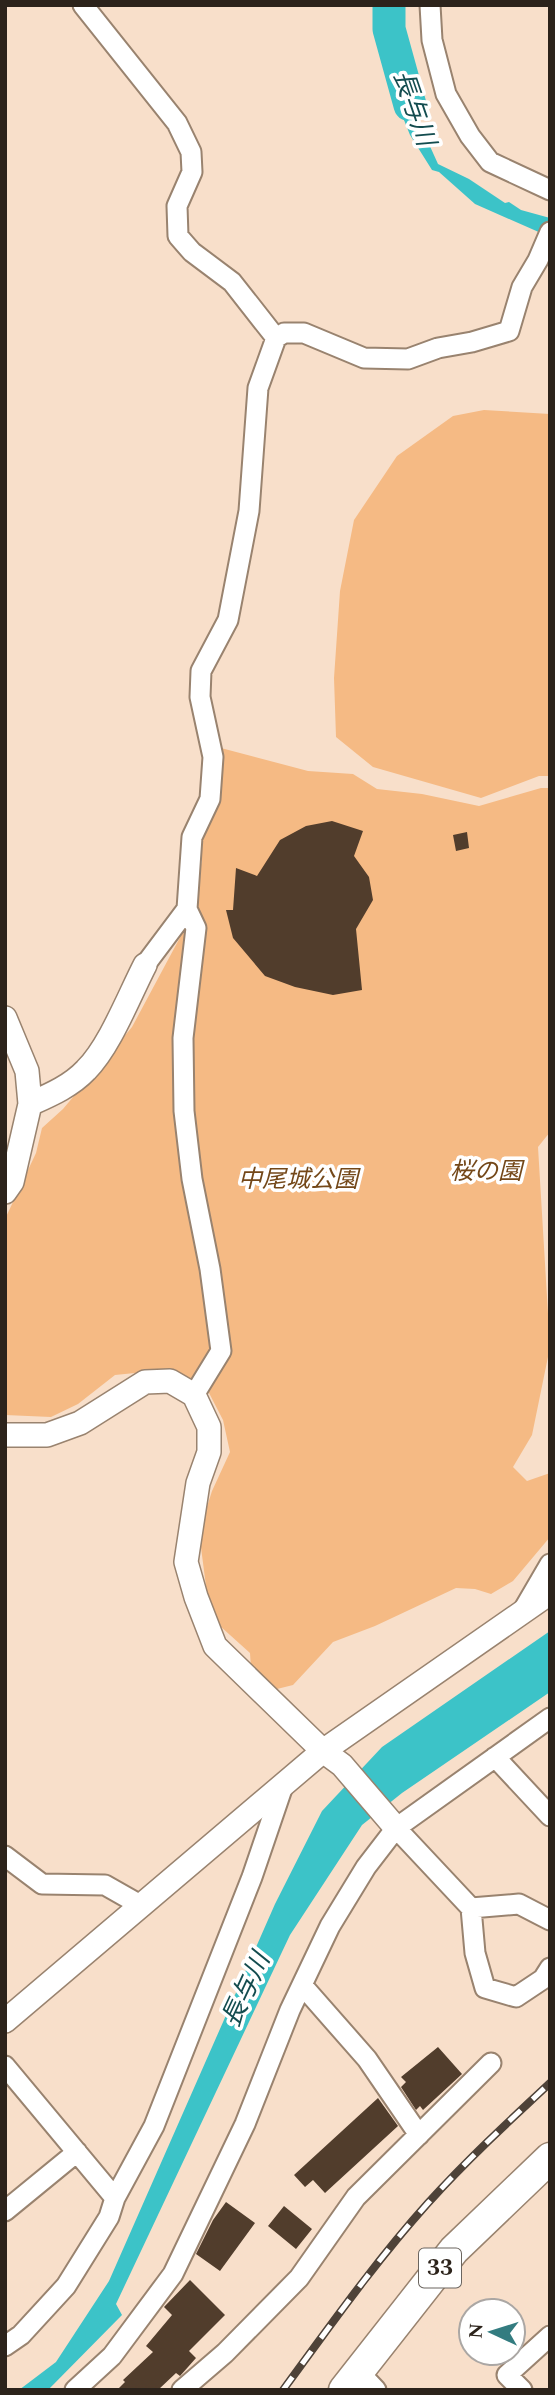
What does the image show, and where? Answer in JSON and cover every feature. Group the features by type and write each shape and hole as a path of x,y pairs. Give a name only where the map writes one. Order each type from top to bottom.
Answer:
{"main road":[{"name":"33","path":"359,2384 454,2250 550,2158"}],"street":[{"path":"83,5 177,123 191,152 192,172 177,206 178,236 192,252 232,282 276,338"},
{"path":"430,5 432,40 446,94 470,136 490,162 550,190"},
{"path":"194,1395 221,1351 210,1269 192,1180 184,1111 183,1038 196,928 187,909 192,837 210,799 213,757 200,697 201,671 228,620 249,512 258,388 276,338 285,333 304,333 364,358 408,359 438,348 509,331 522,287 550,232"},
{"path":"30,1104 65,1087 86,1070 102,1049 145,965 187,909"},
{"path":"5,1018 27,1071 30,1104 16,1170 5,1192"},
{"path":"5,1435 47,1435 80,1423 145,1382 170,1381 194,1395 209,1427 209,1452 198,1483 186,1562 215,1646 323,1751 342,1765 396,1828 471,1908 475,1953 485,1988 516,1997 543,1979 550,1968"},
{"path":"522,1612 550,1564"},
{"path":"5,2021 323,1751 550,1593"},
{"path":"75,2390 112,2356 173,2274 245,2124 290,2010 330,1926 366,1867 396,1828 550,1718"},
{"path":"495,1757 550,1816"},
{"path":"5,2346 21,2335 66,2286 109,2217 115,2198 154,2126 252,1877 283,1786"},
{"path":"5,1856 42,1884 105,1885 142,1906"},
{"path":"471,1908 519,1904 550,1920"},
{"path":"302,1985 367,2059 419,2134"},
{"path":"182,2390 225,2353 299,2278 356,2197 491,2063"},
{"path":"5,2066 115,2198"},
{"path":"5,2211 77,2152"},
{"path":"522,2390 507,2375 550,2336"}],"green space":[{"path":"484,410 550,414 550,776 539,776 481,798 373,767 336,737 334,678 340,591 354,520 397,456 453,416"},
{"name":"中尾城公園","path":"221,748 308,771 353,774 377,789 422,794 479,806 541,788 550,788 550,1132 538,1147 550,1347 532,1435 513,1467 527,1481 550,1473 550,1537 513,1581 491,1594 475,1589 456,1588 375,1626 333,1642 293,1685 277,1689 251,1668 250,1653 210,1617 199,1532 212,1491 230,1452 223,1420 208,1391 185,1377 155,1371 115,1375 78,1404 51,1417 5,1415 5,1219 36,1153 42,1128 63,1109 132,1027 184,930 202,861 195,812"}],"water":[{"path":"398,52 419,122 438,164 469,179 505,203 509,202 521,210 550,218 550,237 475,204 439,172 432,170 410,135 398,105"},
{"path":"550,1631 550,1692 402,1793 362,1825 290,1935 116,2304 122,2315 48,2390 19,2390 56,2362 109,2281 275,1904 322,1811 382,1747"}],"building":[{"path":"332,821 363,831 354,856 369,877 373,900 356,929 362,990 333,995 295,987 265,976 233,938 226,910 233,910 236,868 257,876 280,840 306,826"},
{"path":"467,832 469,848 456,851 453,835"},
{"path":"438,2047 462,2074 423,2110 420,2106 416,2110 401,2087 406,2082 401,2077"},
{"path":"378,2098 398,2126 325,2193 313,2180 305,2187 294,2175"},
{"path":"226,2202 255,2223 220,2271 196,2254 213,2220"},
{"path":"284,2206 312,2229 296,2249 268,2226"},
{"path":"190,2280 225,2315 189,2351 196,2358 180,2376 176,2373 158,2390 117,2390 125,2382 123,2380 153,2352 146,2346 172,2315 164,2307"}],"waterway":[{"name":"長与川","path":"389,5 389,29 410,105"}],"railway":[{"path":"283,2390 408,2225 442,2187 550,2083"}],"park label":[{"name":"桜の園","path":"486,1172"}]}
